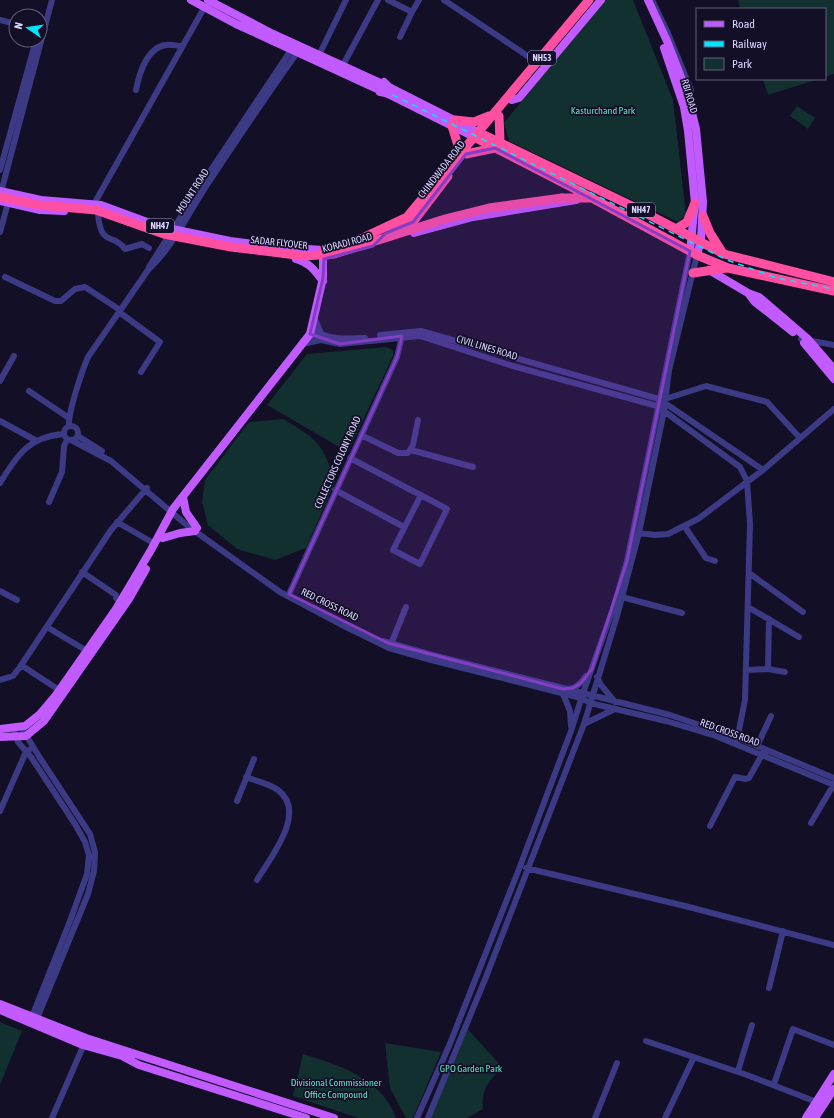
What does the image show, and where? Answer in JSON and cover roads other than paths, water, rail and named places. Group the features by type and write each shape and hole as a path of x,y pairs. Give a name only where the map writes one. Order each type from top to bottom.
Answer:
{"highway":[{"name":"NH53","path":"478,136 589,0"},
{"path":"514,97 595,0"},
{"name":"NH53","path":"496,115 514,97"},
{"path":"478,136 498,145 588,185 585,196 498,145 463,153 453,123 474,122 496,115 498,145"},
{"name":"CHINDWADA ROAD","path":"417,211 478,136"},
{"name":"NH47","path":"588,185 696,240"},
{"name":"SADAR FLYOVER","path":"0,194 39,205 96,210 164,234 231,247 304,256 334,254 445,219 489,208 561,196 585,196"},
{"name":"NH47","path":"585,196 694,253"},
{"path":"676,229 687,222 695,203"},
{"path":"373,246 386,232 413,222 417,211"},
{"name":"NH47","path":"323,254 379,230 417,211"},
{"path":"703,216 710,233 724,254"},
{"path":"696,240 724,254 834,282"},
{"path":"694,253 728,268 834,291"},
{"path":"693,274 709,270 728,268"}],"main road":[{"path":"190,0 238,28 378,92 387,90"},
{"path":"190,0 236,24 387,90"},
{"path":"208,0 478,136"},
{"path":"212,0 299,44 383,82 387,90"},
{"path":"514,97 519,98 601,0"},
{"name":"RBI ROAD","path":"642,0 658,33 684,107 695,203 696,240"},
{"path":"648,0 687,92 696,129 703,216 694,253"},
{"name":"NH47","path":"0,194 41,200 94,204 113,208 142,220 175,230 230,241 323,254"},
{"name":"KORADI ROAD","path":"4,202 40,210 98,214 151,234 170,239 222,249 296,259 323,254 336,257 405,235 473,216 573,202 585,196"},
{"path":"0,737 25,726 40,714 59,690 120,602 181,499 311,332 323,281 323,254"},
{"path":"296,259 307,262 314,268 323,281"},
{"path":"709,270 748,293 755,302 805,339 834,369"},
{"path":"805,339 834,379"},
{"path":"164,538 180,532 196,530 181,499"},
{"path":"0,729 17,730 26,736 44,721 84,666 129,599 164,538 174,512"},
{"path":"0,1004 33,1020 122,1056 139,1065 206,1088 306,1118"},
{"path":"0,1010 33,1020"},
{"path":"85,1042 334,1118"},
{"path":"815,1118 820,1103 834,1074"},
{"path":"806,1118 834,1089"}],"street":[{"path":"48,11 52,0"},
{"path":"320,53 346,0"},
{"path":"388,0 412,12"},
{"path":"400,37 418,0"},
{"path":"444,0 538,62"},
{"path":"652,0 667,31 691,90 690,102"},
{"path":"343,65 375,1"},
{"path":"94,204 204,8"},
{"path":"71,426 70,415 85,364 148,270 158,261 175,230 299,44"},
{"path":"136,90 138,77 152,52 165,45 182,46"},
{"path":"0,170 34,48"},
{"path":"0,194 36,48"},
{"path":"0,232 4,202"},
{"path":"98,214 99,226 104,237 122,244 125,249 142,244 149,248"},
{"path":"428,1118 481,991 584,724 622,598 639,533 664,411 663,400 669,370 693,274 694,253"},
{"path":"663,400 694,253"},
{"path":"5,277 54,301 61,301 75,289 85,287 120,311 160,342 141,372"},
{"path":"314,317 321,338"},
{"path":"302,344 321,338 370,338 400,332 421,330 663,400 763,470"},
{"path":"311,332 321,338"},
{"name":"CIVIL LINES ROAD","path":"321,338 340,344 402,336 420,336 513,366 657,406"},
{"name":"COLLECTORS COLONY ROAD","path":"289,594 397,356 402,336"},
{"path":"805,339 834,345"},
{"path":"0,381 14,356"},
{"path":"417,1118 449,1046 520,866 571,732 582,696 613,609 626,561 657,406 663,400 706,386 767,402 800,438"},
{"path":"29,391 70,415"},
{"path":"657,406 740,467 746,481 750,524 749,573 745,700 739,742"},
{"path":"639,533 661,536 685,527 763,470 834,409"},
{"path":"360,435 398,453 408,454 411,450 418,420"},
{"path":"0,421 35,440"},
{"path":"63,434 65,428 71,426 77,429 78,436"},
{"path":"0,483 20,453 35,440 50,435 63,434 69,440 111,461 146,489"},
{"path":"49,502 62,472 64,446 69,440 78,436"},
{"path":"78,436 109,455 146,489"},
{"path":"411,450 473,467"},
{"path":"350,458 421,495 447,509 420,564 393,550 421,495"},
{"path":"0,680 13,676 21,666 82,572 117,522 146,489"},
{"name":"RED CROSS ROAD","path":"146,489 196,530 289,594 391,644 563,692 582,696 592,695 616,706"},
{"path":"336,490 404,527"},
{"path":"117,522 155,544"},
{"path":"685,527 706,558 715,561"},
{"path":"196,530 280,592 346,627 389,648 431,660 482,670"},
{"path":"82,572 116,594 116,598 120,602"},
{"path":"749,573 803,612"},
{"path":"0,591 17,600"},
{"path":"622,598 682,613"},
{"path":"391,644 406,606"},
{"path":"748,607 799,637"},
{"path":"768,669 770,619"},
{"path":"47,627 86,651"},
{"path":"21,666 59,690"},
{"path":"571,732 570,711 563,692 581,683 592,669"},
{"path":"746,670 768,669 785,672"},
{"path":"584,724 616,706 597,677"},
{"name":"RED CROSS ROAD","path":"582,696 590,703 670,715 753,747 834,785"},
{"path":"753,747 771,716"},
{"path":"17,730 27,752 85,842 89,855 87,874 33,1020"},
{"path":"26,736 90,834 95,852 94,871 88,894 33,1020"},
{"path":"0,811 27,752 33,746"},
{"path":"710,826 729,792 735,777 748,778 764,752"},
{"name":"RED CROSS ROAD","path":"764,752 834,778"},
{"path":"237,801 254,759"},
{"path":"246,778 277,789 283,794 289,810 290,820 283,837 257,880"},
{"path":"811,822 834,785"},
{"path":"520,866 834,945"},
{"path":"769,988 783,932"},
{"path":"738,1072 752,1025"},
{"path":"774,1084 793,1028 834,1046"},
{"path":"646,1040 774,1084 820,1103"},
{"path":"52,1118 85,1042"},
{"path":"665,1118 694,1057"},
{"path":"595,1118 617,1063"}],"railway":[{"path":"194,0 277,43 397,97 727,260 777,278 834,289"}],"park label":[{"name":"Kasturchand Park","path":"603,110"},
{"name":"GPO Garden Park","path":"471,1068"},
{"name":"Divisional Commissioner Office Compound","path":"336,1088"}]}
